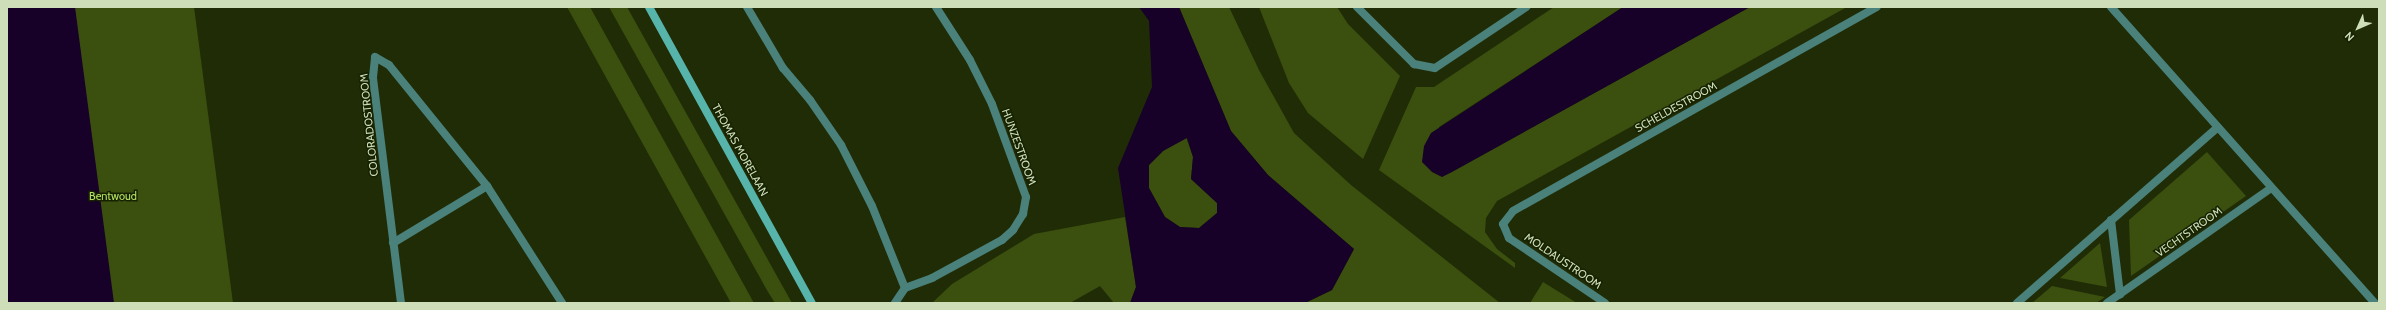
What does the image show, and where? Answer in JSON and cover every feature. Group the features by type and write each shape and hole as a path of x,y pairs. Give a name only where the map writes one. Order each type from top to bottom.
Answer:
{"street":[{"name":"THOMAS MORELAAN","path":"649,7 812,303"},
{"path":"747,7 783,68 810,100 840,145 872,206 904,288 895,303"},
{"name":"HUNZESTROOM","path":"904,288 932,278 1002,240 1013,230 1023,214 1026,197 992,104 970,60 936,7"},
{"path":"1357,7 1414,64 1435,68 1526,7"},
{"name":"SCHELDESTROOM","path":"1509,238 1503,224 1512,211 1876,7"},
{"path":"2110,7 2375,303"},
{"name":"COLORADOSTROOM","path":"401,303 373,77 375,57 389,65 487,186 562,303"},
{"path":"2017,303 2218,127"},
{"path":"393,243 487,186"},
{"name":"VECHTSTROOM","path":"2107,303 2271,188"},
{"path":"2111,220 2120,294"},
{"name":"MOLDAUSTROOM","path":"1509,238 1605,303"}],"green space":[{"name":"Bentwoud","path":"7,7 194,7 233,303 7,303"},
{"path":"567,7 590,7 754,303 731,303"},
{"path":"609,7 627,7 792,303 775,303 768,292"},
{"path":"1179,7 1229,7 1259,70 1294,133 1351,185 1500,303 1305,303 1332,290 1354,249 1268,175 1231,131"},
{"path":"1259,7 1337,7 1348,24 1400,76 1363,159 1308,113 1289,83"},
{"path":"1554,7 1623,7 1439,127 1450,173 1750,7 1847,7 1497,201 1486,218 1485,232 1497,249 1515,263 1515,268 1379,170 1416,87 1434,87"},
{"path":"1186,137 1193,157 1191,179 1217,203 1217,213 1199,228 1180,227 1165,217 1149,188 1149,165 1163,151"},
{"path":"2207,152 2246,196 2131,276 2129,220"},
{"path":"1125,217 1136,287 1130,303 1114,303 1100,286 1070,303 932,303 952,284 1034,234"},
{"path":"2100,243 2107,287 2060,278"},
{"path":"1543,282 1577,303 1530,303"},
{"path":"2052,286 2105,297 2096,303 2032,303"}],"shaded area":[{"path":"7,7 75,7 114,303 7,303"},
{"path":"1139,7 1179,7 1231,131 1268,175 1354,249 1332,290 1305,303 1130,303 1136,287 1118,168 1152,87 1149,21","holes":["1187,138 1193,157 1191,179 1217,203 1217,213 1199,228 1180,227 1165,217 1149,188 1149,165 1163,151"]},
{"path":"1623,7 1750,7 1442,177 1432,172 1422,162 1424,146 1431,133"}]}
